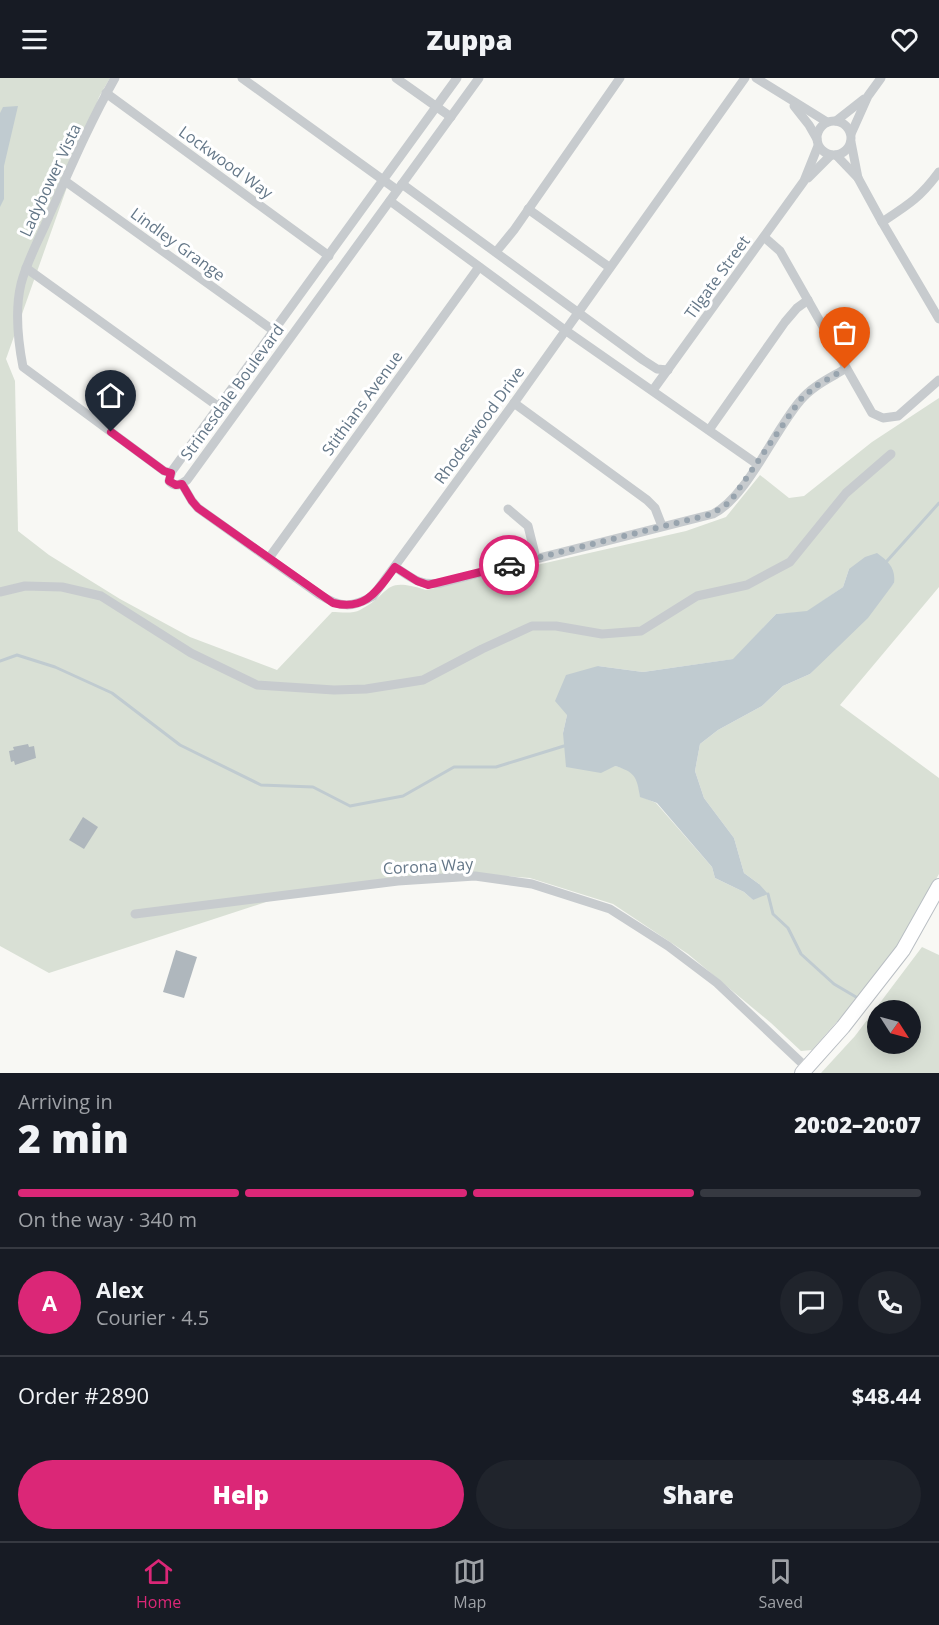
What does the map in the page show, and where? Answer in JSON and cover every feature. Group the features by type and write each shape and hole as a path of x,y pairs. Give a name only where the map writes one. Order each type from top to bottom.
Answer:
{"main road":[{"path":"805,1071 843,1027 903,950 939,886"}],"street":[{"name":"Ladybower Vista","path":"115,78 26,268 19,302 19,337 23,367 164,471 171,473"},
{"path":"242,78 382,180 400,187 496,252 643,360 657,369 668,370"},
{"path":"396,78 451,117"},
{"name":"Strinesdale Boulevard","path":"458,78 171,473 169,481 172,484 182,484 187,480 479,78"},
{"path":"496,252 620,78"},
{"name":"Rhodeswood Drive","path":"182,484 198,508 333,603 359,604 373,596 514,403 745,78"},
{"path":"756,78 788,99 832,121 846,125 851,138 858,178"},
{"path":"834,155 846,151 868,96 881,78"},
{"name":"Lockwood Way","path":"106,93 329,255"},
{"path":"817,142 819,129 868,96"},
{"path":"788,99 809,125 823,152 834,155 858,178 882,222 936,306 939,319"},
{"name":"Tilgate Street","path":"804,181 817,142"},
{"name":"Tilgate Street","path":"653,390 804,181 834,155"},
{"path":"882,222 914,201 925,191 939,172"},
{"name":"Lindley Grange","path":"65,181 274,331"},
{"path":"390,201 565,330 757,464"},
{"path":"528,208 609,267"},
{"path":"764,237 780,251 872,413 883,418 898,416 939,380"},
{"name":"Stithians Avenue","path":"269,558 479,267"},
{"path":"26,268 219,407"},
{"path":"709,430 785,322 797,308 808,300"},
{"path":"395,567 428,585 712,514 730,502 800,400 816,386 845,369"},
{"path":"514,403 647,500 655,508 663,526"},
{"path":"0,592 25,586 62,587 101,597 191,652 257,685 334,690 366,689 423,681 482,649 532,626 556,626 602,634 641,631 697,596 747,585 790,562 846,493 891,454"},
{"path":"508,508 528,526 536,558"},
{"name":"Corona Way","path":"135,914 398,881 475,876 532,884 610,909 668,946 717,983 805,1071"}],"shaded area":[{"path":"0,78 110,78 99,97 6,359 15,381 18,531 49,555 120,599 190,637 277,670 332,612 357,611 394,586 412,586 426,590 686,531 726,517 760,475 789,498 804,496 872,442 939,398 939,587 840,705 939,778 939,874 899,943 864,991 812,1050 801,1051 688,954 613,904 530,878 468,873 275,899 49,973 0,946","holes":["849,569 894,583 810,674 783,686 762,706 718,730 700,744 695,771 704,798 734,838 744,873 759,884 753,900 744,892 715,878 712,867 656,803 640,796 638,781 630,770 615,766 563,733 567,715 598,666 643,672 734,659 776,614 807,612 843,587"]},
{"path":"18,106 4,166 4,199 0,207 0,113 3,107"},
{"path":"877,553 890,565 894,573 894,583 868,618 810,674 783,686 762,706 718,730 700,744 695,771 704,798 734,838 744,873 768,894 753,900 744,892 715,878 712,867 657,803 640,797 638,785 631,773 615,766 601,773 566,767 563,733 567,715 555,701 566,675 598,666 643,672 733,659 776,614 807,611 843,587 849,569 865,557"},
{"path":"922,947 939,955 939,1073 821,1073 867,1020 867,1054 921,1054 921,1000 882,1000"}],"building":[{"path":"28,744 29,747 34,746 36,758 15,765 14,761 11,762 9,751 14,750 13,747"},
{"path":"83,817 98,827 84,849 69,840"},
{"path":"176,950 197,957 184,998 163,992"}],"waterway":[{"path":"887,561 939,503"},
{"path":"0,661 17,655 55,667 112,693 180,745 261,785 313,787 350,806 403,796 454,767 496,767 564,746"},
{"path":"768,894 773,914 788,928 801,954 834,984 856,997"}],"way so far":[{"path":"509,565 712,514 722,509 730,502 800,400 816,386 845,369"}],"route":[{"path":"111,432 164,471 171,473 169,481 176,485 182,484 198,508 333,603 359,604 373,596 395,567 428,585 509,565"}]}
